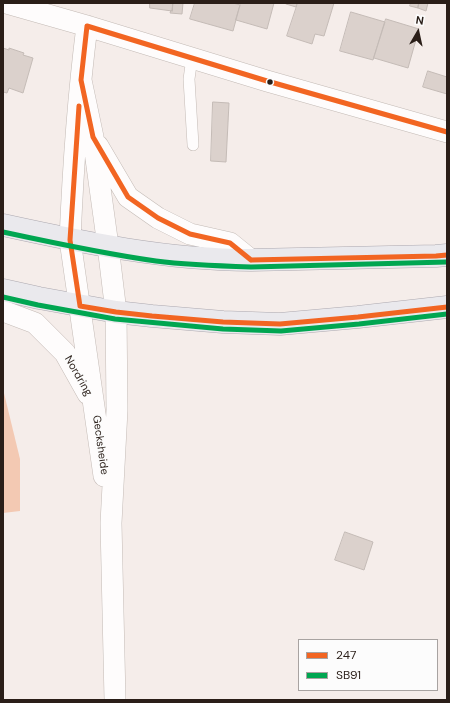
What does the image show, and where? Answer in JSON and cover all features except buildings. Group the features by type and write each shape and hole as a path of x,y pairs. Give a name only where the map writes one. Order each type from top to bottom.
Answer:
{"main road":[{"path":"3,225 70,240 154,253 220,260 447,255"},
{"path":"3,290 116,312 152,316 280,324 447,307"}],"street":[{"path":"6,3 353,106 447,132"},
{"name":"Gecksheide","path":"87,26 80,80 70,240 111,523"},
{"name":"Gecksheide","path":"80,80 93,137 116,312 117,410 111,523 115,700"},
{"path":"93,137 128,197 158,218 190,234 230,242 251,260"},
{"name":"Nordring","path":"3,311 35,323 65,353 94,404"}],"lane":[{"path":"192,58 189,79 193,146"}],"shaded area":[{"path":"3,389 20,459 20,511 3,513"}],"transit line":[{"name":"247","path":"87,26 267,81 447,132"},
{"name":"247","path":"87,26 81,80 93,137 128,197 158,218 190,234 230,243 251,260"},
{"name":"247","path":"79,106 70,240 80,306"},
{"name":"SB91","path":"3,232 118,255 156,261 192,264 251,267 447,262"},
{"name":"247","path":"251,260 447,255"},
{"name":"SB91","path":"3,297 115,319 223,329 281,331 447,314"},
{"name":"247","path":"80,306 152,316 223,322 280,324 447,307"}]}
